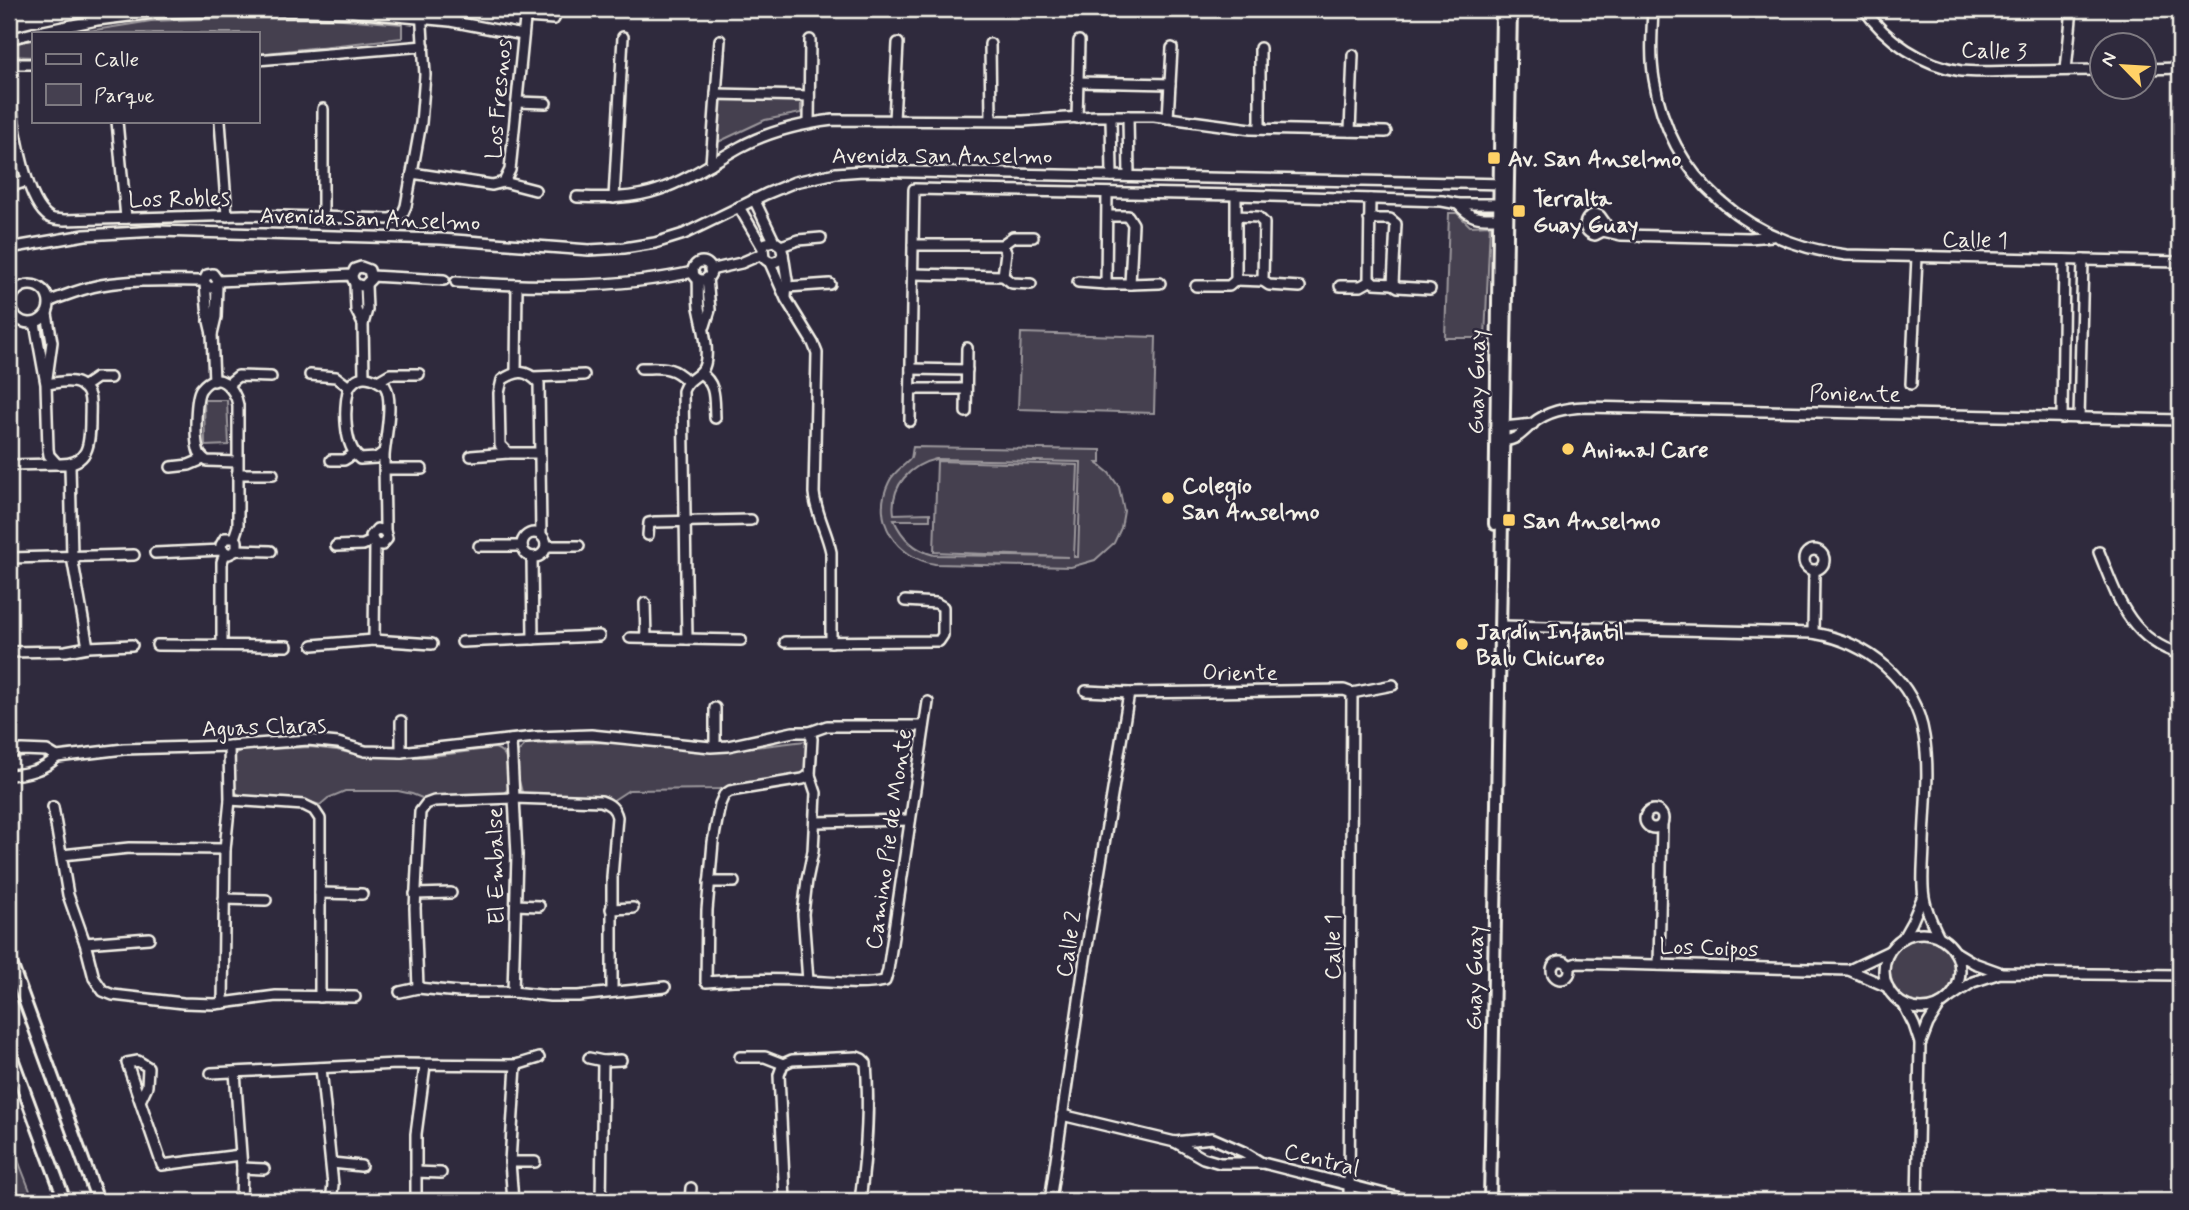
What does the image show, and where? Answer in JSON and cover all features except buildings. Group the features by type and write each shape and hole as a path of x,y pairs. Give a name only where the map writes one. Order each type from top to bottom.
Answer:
{"street":[{"name":"Guay Guay","path":"1501,358 1504,184 1502,9"},
{"name":"Guay Guay","path":"1504,132 1509,116 1511,9"},
{"name":"Calle 1","path":"1653,9 1654,79 1666,123 1678,149 1722,203 1748,223 1772,236 1833,254 2180,262"},
{"name":"Calle 3","path":"1864,9 1894,41 1921,58 1939,65 1970,72 2088,70"},
{"path":"2066,70 2072,9"},
{"path":"38,32 97,20 154,13 259,10 421,14 523,35"},
{"path":"526,13 554,19"},
{"name":"Los Fresnos","path":"412,173 492,185 504,182 510,170 526,13"},
{"name":"Los Robles","path":"9,93 27,181 40,209 50,218 227,216 390,219 403,213 406,206 421,123 425,75 421,14"},
{"path":"9,39 32,33"},
{"path":"614,198 623,37"},
{"path":"711,164 720,40"},
{"path":"809,123 810,40"},
{"path":"1077,118 1079,41"},
{"path":"894,120 898,43"},
{"path":"990,44 991,120"},
{"path":"259,60 424,46"},
{"path":"1168,118 1172,48"},
{"path":"1260,48 1260,129"},
{"path":"1350,131 1353,55"},
{"path":"9,64 32,64"},
{"path":"2158,69 2180,68"},
{"path":"1078,82 1170,84"},
{"path":"716,94 809,96"},
{"path":"517,102 546,103"},
{"path":"323,109 323,218"},
{"path":"1111,116 1112,176"},
{"path":"577,197 614,198 657,190 680,182 741,146 770,134 809,123 833,120 1051,121 1128,116 1260,129 1386,132"},
{"path":"1128,116 1129,176"},
{"path":"117,122 126,218"},
{"path":"220,122 227,216"},
{"name":"Avenida San Anselmo","path":"10,247 85,235 158,231 358,236 607,250 667,240 795,182 849,172 1504,184"},
{"path":"9,187 27,181"},
{"path":"504,182 534,190"},
{"name":"Guay Guay","path":"1490,1201 1501,626 1499,204 1504,184"},
{"path":"911,421 914,189 1236,195 1499,204"},
{"path":"1106,284 1107,194"},
{"path":"1236,195 1236,280"},
{"path":"1370,199 1370,281"},
{"path":"754,200 779,247 787,287 786,299"},
{"path":"1458,204 1474,218 1499,218"},
{"path":"739,207 817,353 814,493 816,509 831,552 831,642"},
{"path":"1107,216 1128,216 1133,224 1130,284"},
{"path":"1237,216 1258,217 1264,223 1263,281"},
{"path":"1370,219 1390,219 1396,223 1393,284"},
{"name":"Calle 1","path":"1603,231 1622,235 1750,239 1772,236"},
{"path":"913,245 1002,245 1013,237 1033,237"},
{"path":"456,282 517,285 618,283 702,275 741,262 762,251 766,243 779,247 798,240 821,238"},
{"path":"1002,245 1006,252 1003,276"},
{"path":"770,262 778,261 779,247"},
{"path":"1911,384 1917,257"},
{"path":"2062,418 2064,260"},
{"path":"2079,418 2083,260"},
{"path":"363,324 356,310 354,279 355,269 361,267 369,270 371,276 366,285 363,324 364,376"},
{"path":"212,334 218,283 216,275 209,274 204,283 212,334 214,381"},
{"path":"913,274 1003,276 1012,282 1031,284"},
{"path":"687,639 683,391 687,381 700,373 705,362 704,327 699,310 702,275"},
{"path":"371,276 444,280"},
{"path":"218,283 354,279 361,286 366,285"},
{"path":"50,302 83,289 102,285 144,280 204,283"},
{"path":"1196,286 1229,286 1236,280 1300,287"},
{"path":"1340,286 1361,286 1370,281 1398,287 1430,289"},
{"path":"1078,282 1160,283"},
{"path":"787,287 830,284"},
{"path":"46,384 52,342 47,314 50,302 38,287 26,285 15,292 10,304 12,317 24,323 35,323 47,314"},
{"path":"516,371 517,285"},
{"path":"35,323 46,384 46,441 49,455 57,464"},
{"path":"966,412 967,348"},
{"path":"641,368 672,369 687,381"},
{"path":"911,369 967,370"},
{"path":"508,453 500,445 499,393 502,380 516,371 525,372 539,383 541,536 546,546"},
{"path":"700,373 708,378 714,389 715,418"},
{"path":"378,381 390,374 419,374"},
{"path":"310,375 336,377 349,387"},
{"path":"533,377 584,375"},
{"path":"229,384 238,376 271,377"},
{"path":"336,546 373,542 382,545 387,536 384,452 388,431 387,396 385,387 364,376 354,380 349,387 349,443 354,454 360,459 376,458 384,452"},
{"path":"83,387 96,378 110,378"},
{"path":"9,465 70,465 85,453 90,439 90,396 83,387 72,381 46,384"},
{"path":"203,459 197,442 197,397 202,388 214,381 229,384 237,395 238,405 238,526 234,538"},
{"path":"911,389 966,389"},
{"name":"Poniente","path":"1502,434 1533,424 1560,410 1584,408 2180,420"},
{"path":"471,456 540,453"},
{"path":"331,460 347,459 354,454"},
{"path":"171,467 189,465 203,459 218,463 237,462"},
{"path":"70,465 72,557 88,647"},
{"path":"385,469 422,468"},
{"path":"237,474 273,474"},
{"path":"648,535 649,523 751,520"},
{"path":"541,536 534,533 527,536 522,546 525,553 532,557 540,555 546,546"},
{"path":"222,644 221,545 225,538 234,538"},
{"path":"234,538 237,541 237,550"},
{"path":"373,542 374,640"},
{"path":"479,546 522,546"},
{"path":"546,546 579,546"},
{"path":"155,553 271,551"},
{"path":"2099,552 2118,598 2132,622 2158,645 2180,654"},
{"path":"9,558 134,555"},
{"path":"532,557 533,639"},
{"name":"Guay Guay","path":"1499,564 1493,706 1499,755"},
{"path":"1813,633 1814,570"},
{"path":"785,642 941,639 945,610 943,607 936,603 905,601"},
{"path":"645,603 646,638"},
{"path":"1501,626 1813,633 1845,641 1868,653 1896,676 1922,724 1925,745 1923,896 1939,937 1954,951 1974,963 2000,972 2180,975"},
{"path":"462,642 599,636"},
{"path":"630,638 741,640"},
{"path":"313,645 374,640 432,644"},
{"path":"9,652 66,652 88,647 132,645"},
{"path":"157,645 286,646"},
{"name":"Oriente","path":"1086,691 1352,693 1393,685"},
{"name":"Calle 2","path":"1050,1201 1089,932 1129,693"},
{"name":"Calle 1","path":"1349,1201 1352,693"},
{"name":"Camino Pie de Monte","path":"807,981 872,984 885,981 928,702"},
{"path":"715,708 715,746"},
{"path":"401,721 401,752"},
{"name":"Aguas Claras","path":"9,775 28,774 48,765 57,757 124,749 229,746 308,740 338,743 365,751 401,752 535,737 591,735 728,746 830,726 924,726"},
{"path":"810,732 810,775 816,793 816,822 803,914 807,981 706,982 709,882 718,816 724,795 730,791 803,779 810,775"},
{"name":"El Embalse","path":"512,740 517,855 513,992"},
{"path":"223,1003 225,849 230,800 229,746"},
{"name":"Aguas Claras","path":"9,752 47,751 57,757"},
{"path":"418,988 415,894 418,820 422,808 434,801 513,798 601,801 613,808 617,817 611,909 612,991"},
{"path":"230,800 304,805 317,813 320,819 320,997"},
{"path":"53,807 68,895 94,978 98,987 107,994 183,1003 223,1003 276,996 355,997"},
{"path":"816,822 910,820"},
{"path":"1659,965 1662,823"},
{"path":"61,855 129,848 225,849"},
{"path":"2180,850 2180,861"},
{"path":"709,882 734,882"},
{"path":"320,893 362,894"},
{"path":"415,894 451,893"},
{"path":"1923,896 1903,939 1890,950 1884,968 1888,987 1896,999 1922,1009 1940,1004 1973,982 2000,972"},
{"path":"224,899 266,900"},
{"path":"516,905 539,906"},
{"path":"611,909 633,908"},
{"path":"1903,939 1923,933 1939,937"},
{"path":"85,943 149,938"},
{"name":"Los Coipos","path":"1849,970 1890,950"},
{"path":"1949,998 1958,983 1959,975 1958,959 1954,951"},
{"path":"9,958 98,1201"},
{"name":"Los Coipos","path":"1569,966 1577,963 1849,970 1888,987"},
{"path":"400,992 418,988 578,996 665,987"},
{"path":"1904,1004 1920,1045 1917,1201"},
{"path":"1920,1045 1940,1004"},
{"path":"9,1050 65,1201"},
{"path":"740,1057 765,1057 783,1064"},
{"path":"785,1201 779,1074 783,1064 792,1060 857,1057 866,1063 867,1124 860,1201"},
{"path":"212,1073 397,1064 516,1065 539,1058"},
{"path":"589,1058 603,1061 621,1060"},
{"path":"601,1201 603,1061"},
{"path":"513,1201 510,1162 516,1065"},
{"path":"416,1201 416,1134 425,1066"},
{"path":"321,1068 332,1163 331,1201"},
{"path":"235,1072 242,1168 241,1201"},
{"path":"140,1101 162,1165 240,1155"},
{"name":"Central","path":"1062,1115 1175,1142 1203,1158 1220,1163 1263,1163 1412,1201"},
{"name":"Central","path":"1175,1142 1212,1138 1263,1163"},
{"path":"510,1162 535,1162"},
{"path":"332,1163 361,1166"},
{"path":"242,1168 264,1169"},
{"path":"416,1172 441,1173"},
{"path":"690,1201 691,1188"}],"green space":[{"path":"319,17 402,24 402,38 259,54 259,32 82,32 151,21"},
{"path":"32,40 32,57 12,56 9,44"},
{"path":"720,100 801,101 801,113 765,120 716,143"},
{"path":"1449,213 1457,213 1470,226 1490,225 1485,338 1445,338"},
{"path":"1021,333 1156,337 1154,413 1018,409"},
{"path":"204,400 227,400 229,445 205,446"},
{"path":"913,447 1101,450 1101,463 1097,463 1119,487 1124,511 1121,528 1114,543 1095,560 1071,567 935,564 921,560 909,554 891,535 883,510 889,482 911,458","holes":["936,459 1081,462 1078,557 1074,557 1078,465 937,461 934,552 1069,557 934,555 920,550 910,542 894,520 930,520 930,513 894,514 894,504 895,494 904,478 918,466"]},
{"path":"627,742 730,750 808,742 807,776 720,789 629,790 612,801 529,797 522,792 516,754 526,744"},
{"path":"310,747 366,757 425,757 495,748 507,759 509,788 500,797 427,800 398,791 345,791 328,798 320,805 301,799 241,796 234,791 233,759 236,753 244,750"},
{"path":"1922,939 1940,945 1948,953 1954,971 1948,989 1940,997 1922,1003 1904,997 1896,989 1890,971 1896,953 1904,945"},
{"path":"9,1137 34,1201 9,1201"}],"place":[{"name":"Av. San Anselmo","path":"1494,158"},
{"name":"Terralta Guay Guay","path":"1519,211"},
{"name":"Animal Care","path":"1568,449"},
{"name":"Colegio San Anselmo","path":"1168,498"},
{"name":"San Anselmo","path":"1509,520"},
{"name":"Jardín Infantil Balu Chicureo","path":"1462,644"}]}
